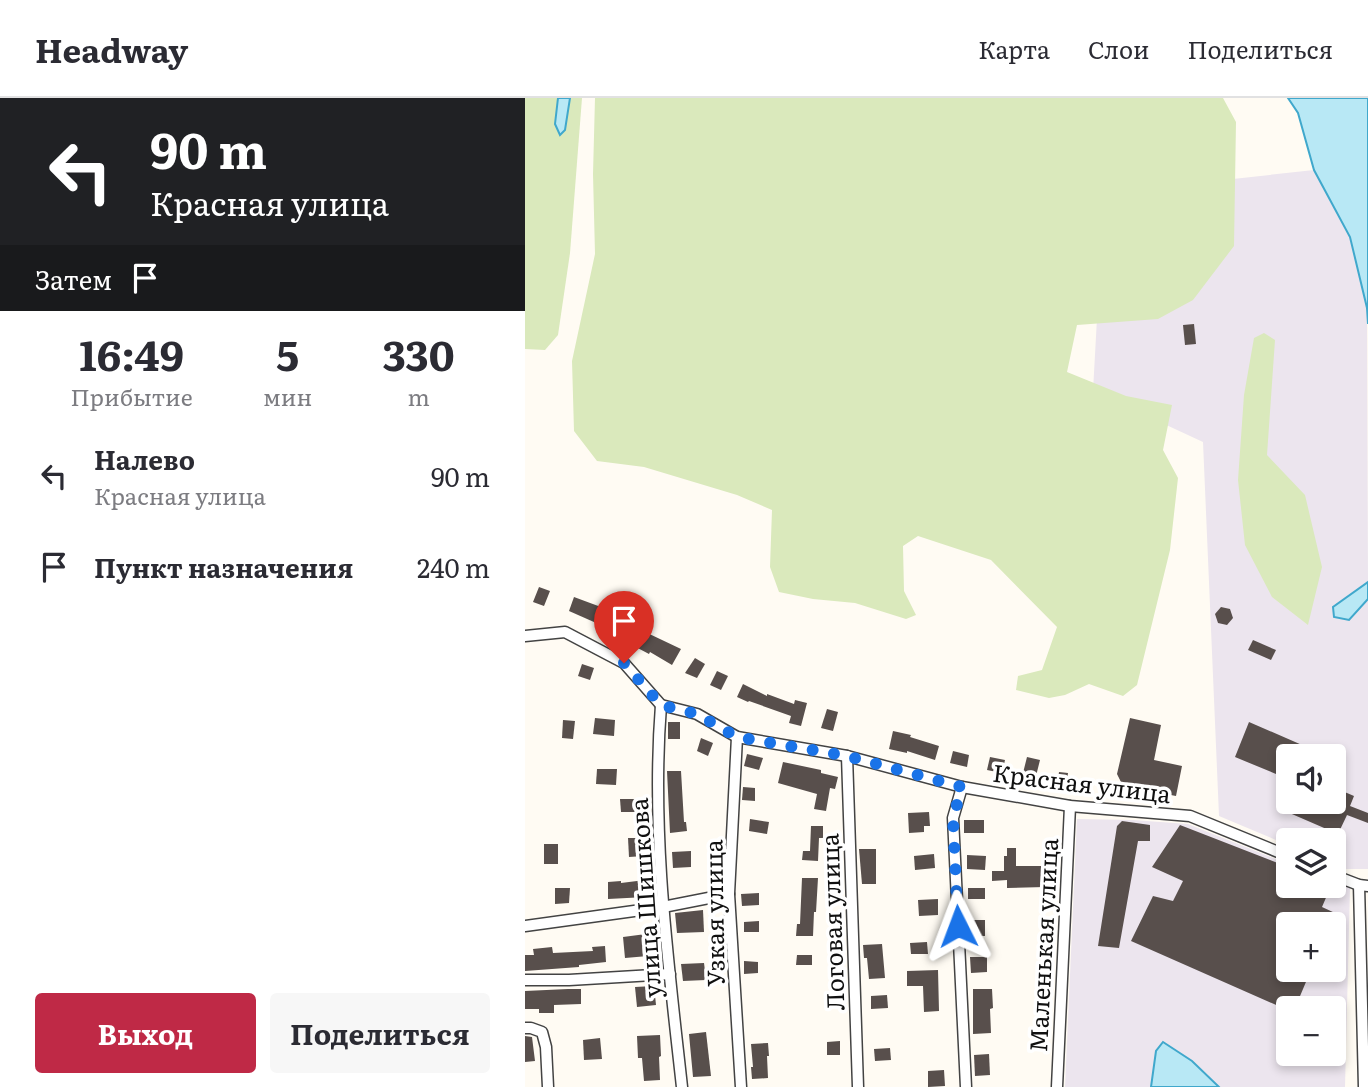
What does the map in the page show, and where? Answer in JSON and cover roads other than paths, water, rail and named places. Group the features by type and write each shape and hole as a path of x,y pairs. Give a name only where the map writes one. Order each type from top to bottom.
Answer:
{"street":[{"path":"525,636 565,632 624,663 661,705"},
{"name":"Красная улица","path":"661,705 697,714 737,737 847,756 962,787 1070,806 1190,816 1276,851"},
{"name":"улица Шишкова","path":"661,705 657,788 663,907 682,1087"},
{"name":"Узкая улица","path":"737,737 729,894 741,1087"},
{"name":"Логовая улица","path":"847,756 858,1087"},
{"path":"962,787 953,818 965,1087"},
{"name":"Маленькая улица","path":"1056,1087 1070,806"},
{"path":"1346,880 1363,886 1364,1087"},
{"path":"525,926 663,907 729,894"},
{"path":"525,980 670,974"},
{"path":"525,1028 543,1032 547,1047 548,1087"}],"water":[{"path":"558,98 570,98 565,130 560,135 555,124"},
{"path":"1288,98 1368,98 1368,324 1367,308 1350,237 1314,170 1298,113"},
{"path":"1368,582 1368,599 1349,620 1334,617 1333,607"},
{"path":"1163,1042 1192,1061 1219,1087 1151,1087 1156,1051"}]}
